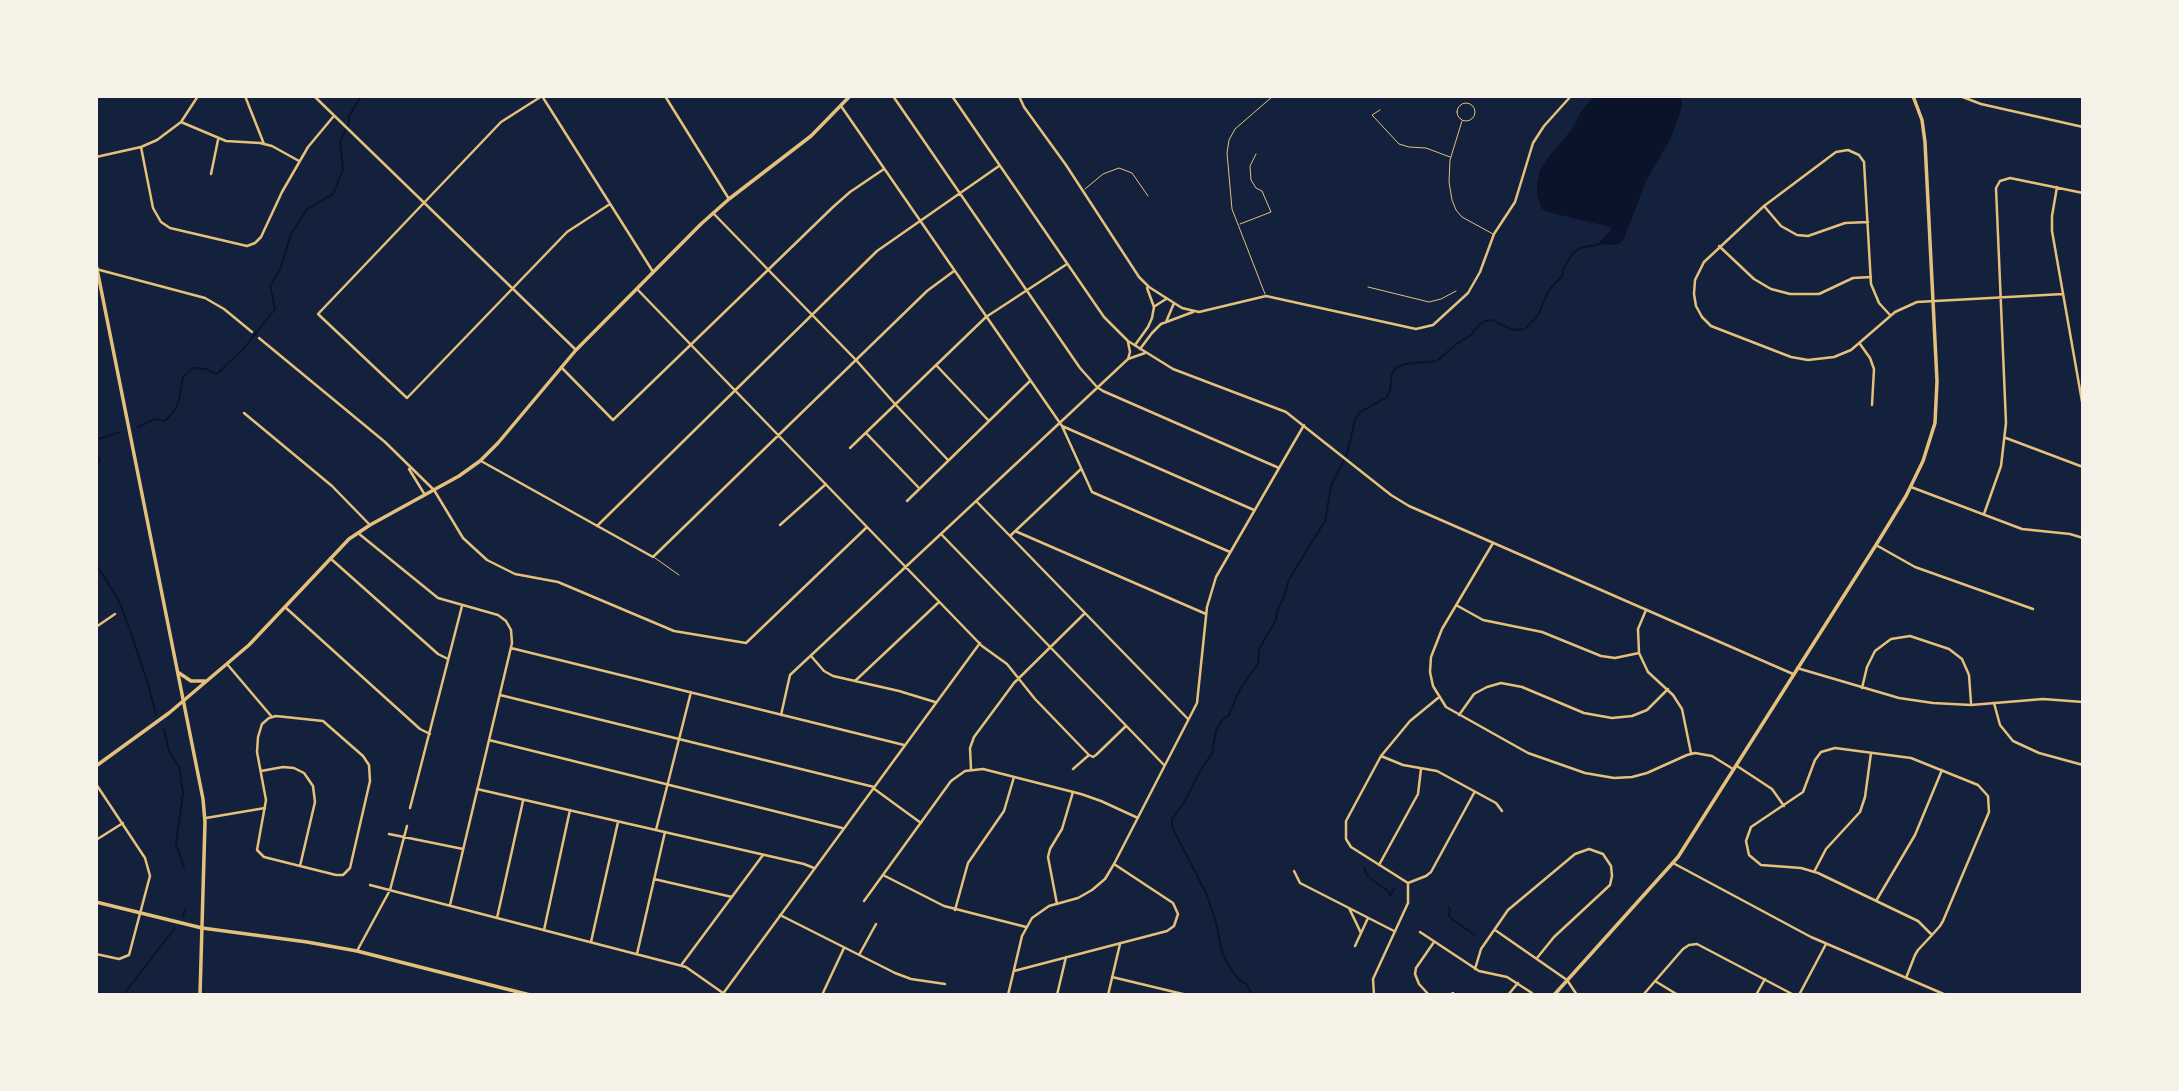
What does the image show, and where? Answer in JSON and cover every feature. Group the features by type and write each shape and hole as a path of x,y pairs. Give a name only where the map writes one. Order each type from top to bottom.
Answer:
{"main road":[{"path":"1554,995 1673,863 1876,545 1911,487 1928,449 1936,410 1937,381 1926,142 1922,120 1913,96"},
{"path":"98,763 149,729 227,664 260,634 330,558 358,533 459,476 480,461 576,350 653,272 729,199 811,136 848,97"},
{"path":"97,267 201,781 205,818 200,995"},
{"path":"179,673 191,681 207,681"},
{"path":"96,902 202,928 357,951 530,995"}],"street":[{"path":"96,157 141,147 165,136 181,122 198,96"},
{"path":"245,96 264,144"},
{"path":"314,96 576,350"},
{"path":"610,204 567,232 407,398 318,314 501,122 542,96 653,272"},
{"path":"665,96 729,199"},
{"path":"893,96 1080,368 1097,387 1279,468"},
{"path":"952,96 1109,324 1128,341 1184,374 1277,407 1304,425 1400,502 1793,674"},
{"path":"1019,96 1146,285 1154,307 1151,322 1135,345"},
{"path":"1140,349 1156,328 1166,322 1194,312 1266,296 1411,329 1425,328 1437,322 1468,293 1480,272 1494,234 1513,206 1533,143 1571,96"},
{"path":"1960,96 1981,104 2083,127"},
{"path":"841,106 1060,424 1092,492 1230,552"},
{"path":"141,147 153,208 161,222 170,228 243,246 252,245 261,237 274,207 314,139 333,117"},
{"path":"181,122 234,143 264,144 300,162"},
{"path":"211,174 219,139"},
{"path":"1890,315 1875,297 1871,277 1864,162 1859,155 1848,150 1836,152 1764,206 1700,267 1693,287 1699,311 1711,326 1799,359 1816,360 1834,357 1860,344 1890,315 1909,305 1933,301 2063,294"},
{"path":"597,526 877,251 999,166"},
{"path":"561,367 613,420 842,199 884,169"},
{"path":"1984,514 2001,466 2006,438 1996,192 1998,184 2010,178 2083,193"},
{"path":"2057,187 2051,223 2083,407"},
{"path":"1764,206 1781,226 1797,235 1808,236 1845,223 1868,222"},
{"path":"713,213 856,360 948,460"},
{"path":"1719,246 1754,279 1771,289 1790,294 1819,293 1853,278 1871,277"},
{"path":"850,448 986,317 1067,264"},
{"path":"97,267 214,302 252,332"},
{"path":"480,461 653,557 927,291 954,271"},
{"path":"1146,285 1194,312"},
{"path":"637,289 980,643 1007,664 1035,699 1089,755 1096,755 1126,726"},
{"path":"1154,307 1167,299"},
{"path":"1166,322 1174,303"},
{"path":"259,338 385,442 434,490 463,538 478,554 495,566 558,582 674,631 746,643 867,527"},
{"path":"1128,341 1128,359"},
{"path":"1860,344 1873,364 1872,405"},
{"path":"781,715 790,675 1097,387 1128,359 1145,352"},
{"path":"936,365 989,421"},
{"path":"907,500 1030,381"},
{"path":"244,412 332,486 370,525"},
{"path":"1060,424 1255,510"},
{"path":"1008,995 1026,927 1037,914 1077,898 1105,879 1138,818 1198,697 1206,614 1212,588 1304,425"},
{"path":"866,433 919,489"},
{"path":"2006,438 2083,467"},
{"path":"406,463 425,495"},
{"path":"1010,536 1082,469"},
{"path":"780,525 826,484"},
{"path":"1911,487 2022,529 2083,538"},
{"path":"976,501 1188,719"},
{"path":"1015,531 1206,614"},
{"path":"358,533 431,594 446,602 494,612 507,622 513,635 450,905"},
{"path":"941,534 1164,765"},
{"path":"1493,543 1442,629 1431,657 1431,679 1446,707 1534,756 1567,768 1600,775 1623,778 1640,776 1691,753 1707,754 1772,789 1784,806"},
{"path":"1876,545 1915,568 2033,609"},
{"path":"330,558 438,654 448,659"},
{"path":"855,681 940,601"},
{"path":"410,808 462,606"},
{"path":"1456,606 1483,620 1542,632 1601,656 1615,658 1639,653"},
{"path":"285,607 420,729 430,734"},
{"path":"1646,610 1638,629 1639,653 1648,672 1678,702 1685,717 1691,753"},
{"path":"971,769 970,748 974,737 1020,678 1085,613"},
{"path":"96,627 115,614"},
{"path":"1863,688 1867,667 1875,651 1891,639 1910,636 1949,649 1962,659 1969,675 1971,705"},
{"path":"370,885 681,965 722,994 980,643"},
{"path":"511,648 904,746"},
{"path":"811,656 828,674 935,702"},
{"path":"227,664 272,717"},
{"path":"1797,668 1918,701 1971,705 2053,698 2083,702"},
{"path":"1459,715 1474,694 1501,683 1516,685 1584,713 1612,718 1632,716 1647,710 1668,690"},
{"path":"656,830 691,692"},
{"path":"500,695 873,788 921,823"},
{"path":"1408,883 1351,848 1346,839 1346,821 1381,756 1410,721 1439,698"},
{"path":"1994,703 2000,725 2013,741 2083,765"},
{"path":"272,717 323,721 363,756 370,771 370,780 348,871 339,876 264,857 259,853 257,844 265,808 261,771 257,752 258,737 262,724 272,717"},
{"path":"489,740 843,829"},
{"path":"1906,978 1915,955 1932,935 1943,921 1989,812 1988,796 1978,785 1905,756 1835,748 1821,752 1815,760 1803,792 1755,824 1747,836 1747,851 1756,863 1814,872 1918,921 1932,935"},
{"path":"1814,872 1826,849 1860,812 1865,797 1871,752"},
{"path":"1073,769 1089,755"},
{"path":"1381,756 1403,765 1437,771 1496,803 1502,811"},
{"path":"261,771 294,768 304,774 313,786 315,802 300,866"},
{"path":"1380,864 1418,794 1421,768"},
{"path":"864,901 955,776 971,769 983,769 1073,792 1138,818"},
{"path":"1876,901 1910,843 1942,770"},
{"path":"955,909 968,863 1004,811 1014,776"},
{"path":"96,784 145,858 150,870 131,951 119,959 96,954"},
{"path":"477,789 804,864 814,869"},
{"path":"1058,904 1048,853 1062,829 1073,792"},
{"path":"1408,883 1431,872 1474,792"},
{"path":"497,918 523,800"},
{"path":"205,818 265,808"},
{"path":"544,930 570,810"},
{"path":"591,942 618,821"},
{"path":"96,840 122,823"},
{"path":"357,951 390,890 407,826"},
{"path":"637,954 665,832"},
{"path":"389,834 463,849"},
{"path":"1475,969 1481,949 1508,910 1575,853 1589,849 1603,854 1611,866 1610,885 1553,937 1537,958"},
{"path":"681,965 763,855"},
{"path":"1673,863 1826,944 1946,995"},
{"path":"1014,971 1174,926 1178,914 1172,903 1114,864"},
{"path":"1294,870 1300,883 1394,932"},
{"path":"883,875 935,903 1026,927"},
{"path":"654,879 732,897"},
{"path":"1374,995 1373,979 1408,903 1408,883"},
{"path":"1349,908 1361,933"},
{"path":"780,915 903,977 946,984"},
{"path":"1355,946 1368,918"},
{"path":"859,956 876,924"},
{"path":"1495,930 1567,980 1577,995"},
{"path":"1420,932 1475,969 1507,977 1532,993"},
{"path":"1429,995 1415,975 1416,968 1434,942"},
{"path":"1108,995 1120,943"},
{"path":"1643,995 1684,949 1693,944 1700,945 1794,995"},
{"path":"1799,995 1826,944"},
{"path":"822,995 844,948"},
{"path":"1057,995 1066,957"},
{"path":"1112,977 1187,995"},
{"path":"1756,995 1765,979"},
{"path":"1655,981 1678,995"},
{"path":"1508,995 1518,983"}],"lane":[{"path":"1266,296 1231,202 1227,161 1229,140 1239,125 1273,96"},
{"path":"1467,103 1468,96"},
{"path":"1461,104 1472,105 1475,113 1471,120 1462,121 1457,114 1458,108 1461,104"},
{"path":"1380,110 1372,115 1399,144 1426,148 1451,157"},
{"path":"1462,121 1451,157 1450,188 1456,210 1465,220 1494,234"},
{"path":"1238,224 1270,212 1262,191 1256,188 1251,180 1250,166 1256,154"},
{"path":"1083,190 1103,174 1119,168 1132,173 1148,196"},
{"path":"1368,287 1429,302 1456,291"},
{"path":"653,557 679,575"}],"water":[{"path":"1594,96 1681,96 1682,107 1671,138 1646,181 1624,239 1619,244 1600,244 1611,230 1610,227 1548,212 1542,209 1537,196 1540,170"}],"waterway":[{"path":"138,427 155,419 165,421 175,410 183,377 193,368 206,369 217,374 245,347 275,309 270,285 280,270 291,234 307,209 333,194 343,169 340,142 349,123 349,116 361,96"},
{"path":"1252,995 1247,984 1239,980 1228,965 1222,952 1207,895 1172,827 1172,819 1212,753 1216,731 1221,721 1229,715 1240,689 1258,664 1259,649 1276,620 1289,579 1325,521 1331,486 1347,454 1355,420 1360,412 1387,397 1392,373 1397,367 1437,361 1485,321 1492,320 1513,330 1525,329 1538,315 1549,290 1562,276 1572,254 1580,248 1600,244"},
{"path":"96,440 120,432"},
{"path":"96,452 100,460 96,467"},
{"path":"96,564 118,599 156,715"},
{"path":"164,729 169,751 179,767 183,793 176,844 184,867"},
{"path":"1364,868 1368,877"},
{"path":"1371,879 1388,891 1390,896 1394,889"},
{"path":"1448,906 1449,916 1475,935"},
{"path":"183,916 185,910"},
{"path":"123,995 175,928"}]}
